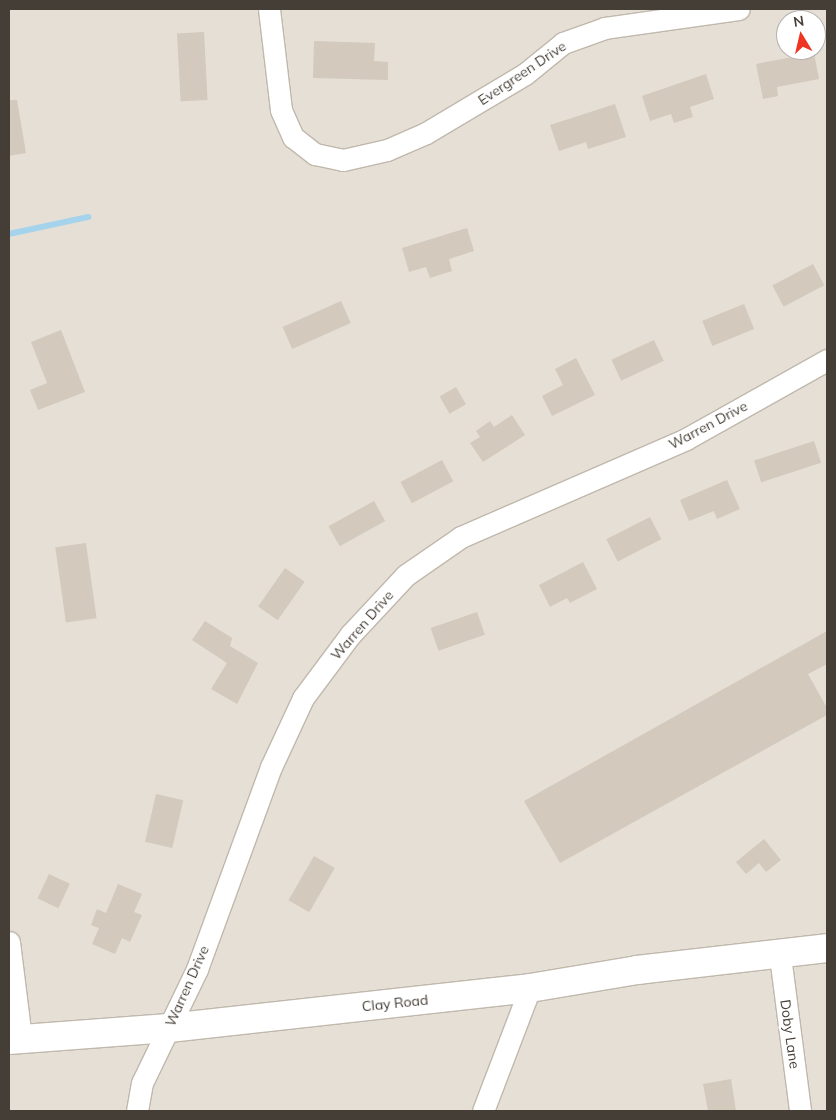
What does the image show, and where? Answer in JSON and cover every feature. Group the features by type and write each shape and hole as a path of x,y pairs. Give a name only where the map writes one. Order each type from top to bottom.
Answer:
{"street":[{"name":"Evergreen Drive","path":"269,9 281,110 293,137 315,154 343,160 387,150 426,133 525,74 563,43 597,31 739,9"},
{"name":"Warren Drive","path":"137,1111 142,1083 197,969 271,767 304,698 350,635 406,575 461,537 686,439 827,360"},
{"path":"9,942 15,1040"},
{"name":"Clay Road","path":"15,1040 169,1028 530,988 637,970 780,956 827,948"},
{"name":"Doby Lane","path":"780,956 800,1111"},
{"path":"483,1111 530,988"}],"shaded area":[{"path":"9,9 827,9 827,1111 9,1111"}],"building":[{"path":"204,32 208,100 181,101 177,33"},
{"path":"314,41 375,43 374,61 388,62 388,80 313,78"},
{"path":"777,60 815,60 819,79 777,87 778,96 763,99 756,64"},
{"path":"706,74 714,99 690,107 693,117 674,123 671,114 650,121 642,96"},
{"path":"9,100 17,100 26,153 9,156"},
{"path":"615,104 626,137 588,149 586,142 559,151 550,125"},
{"path":"467,228 474,251 449,259 452,271 430,278 426,267 409,272 402,248"},
{"path":"813,264 824,285 784,307 772,286"},
{"path":"341,301 351,323 292,349 283,327"},
{"path":"744,304 754,329 712,346 702,321"},
{"path":"61,330 85,392 38,410 30,390 47,383 31,342"},
{"path":"654,340 664,361 621,381 611,360"},
{"path":"576,358 595,395 552,416 542,396 563,385 555,369"},
{"path":"456,387 466,404 450,414 440,396"},
{"path":"512,415 525,435 483,462 470,443 480,437 476,431 490,421 494,427"},
{"path":"814,441 821,463 761,482 754,460"},
{"path":"442,460 453,481 412,503 401,482"},
{"path":"727,480 740,509 717,519 714,511 689,521 680,500"},
{"path":"374,501 385,521 340,546 329,526"},
{"path":"650,517 661,539 618,562 606,539"},
{"path":"86,543 97,618 66,623 55,547"},
{"path":"583,562 597,589 570,603 567,598 550,607 539,585"},
{"path":"285,568 305,582 278,620 258,607"},
{"path":"477,612 485,635 438,651 431,628"},
{"path":"205,621 232,638 230,646 258,663 237,704 211,689 227,663 192,640"},
{"path":"827,631 827,664 808,674 827,708 827,715 560,863 524,801"},
{"path":"156,794 183,800 172,848 145,842"},
{"path":"764,839 781,860 766,872 759,863 746,874 736,862"},
{"path":"314,856 335,868 309,912 288,900"},
{"path":"49,874 70,884 58,908 38,898"},
{"path":"118,884 142,894 134,912 142,915 130,942 122,938 115,954 92,944 99,928 91,925 97,909 106,913"},
{"path":"731,1079 736,1111 708,1111 703,1084"}],"waterway":[{"path":"9,234 88,217"}]}
